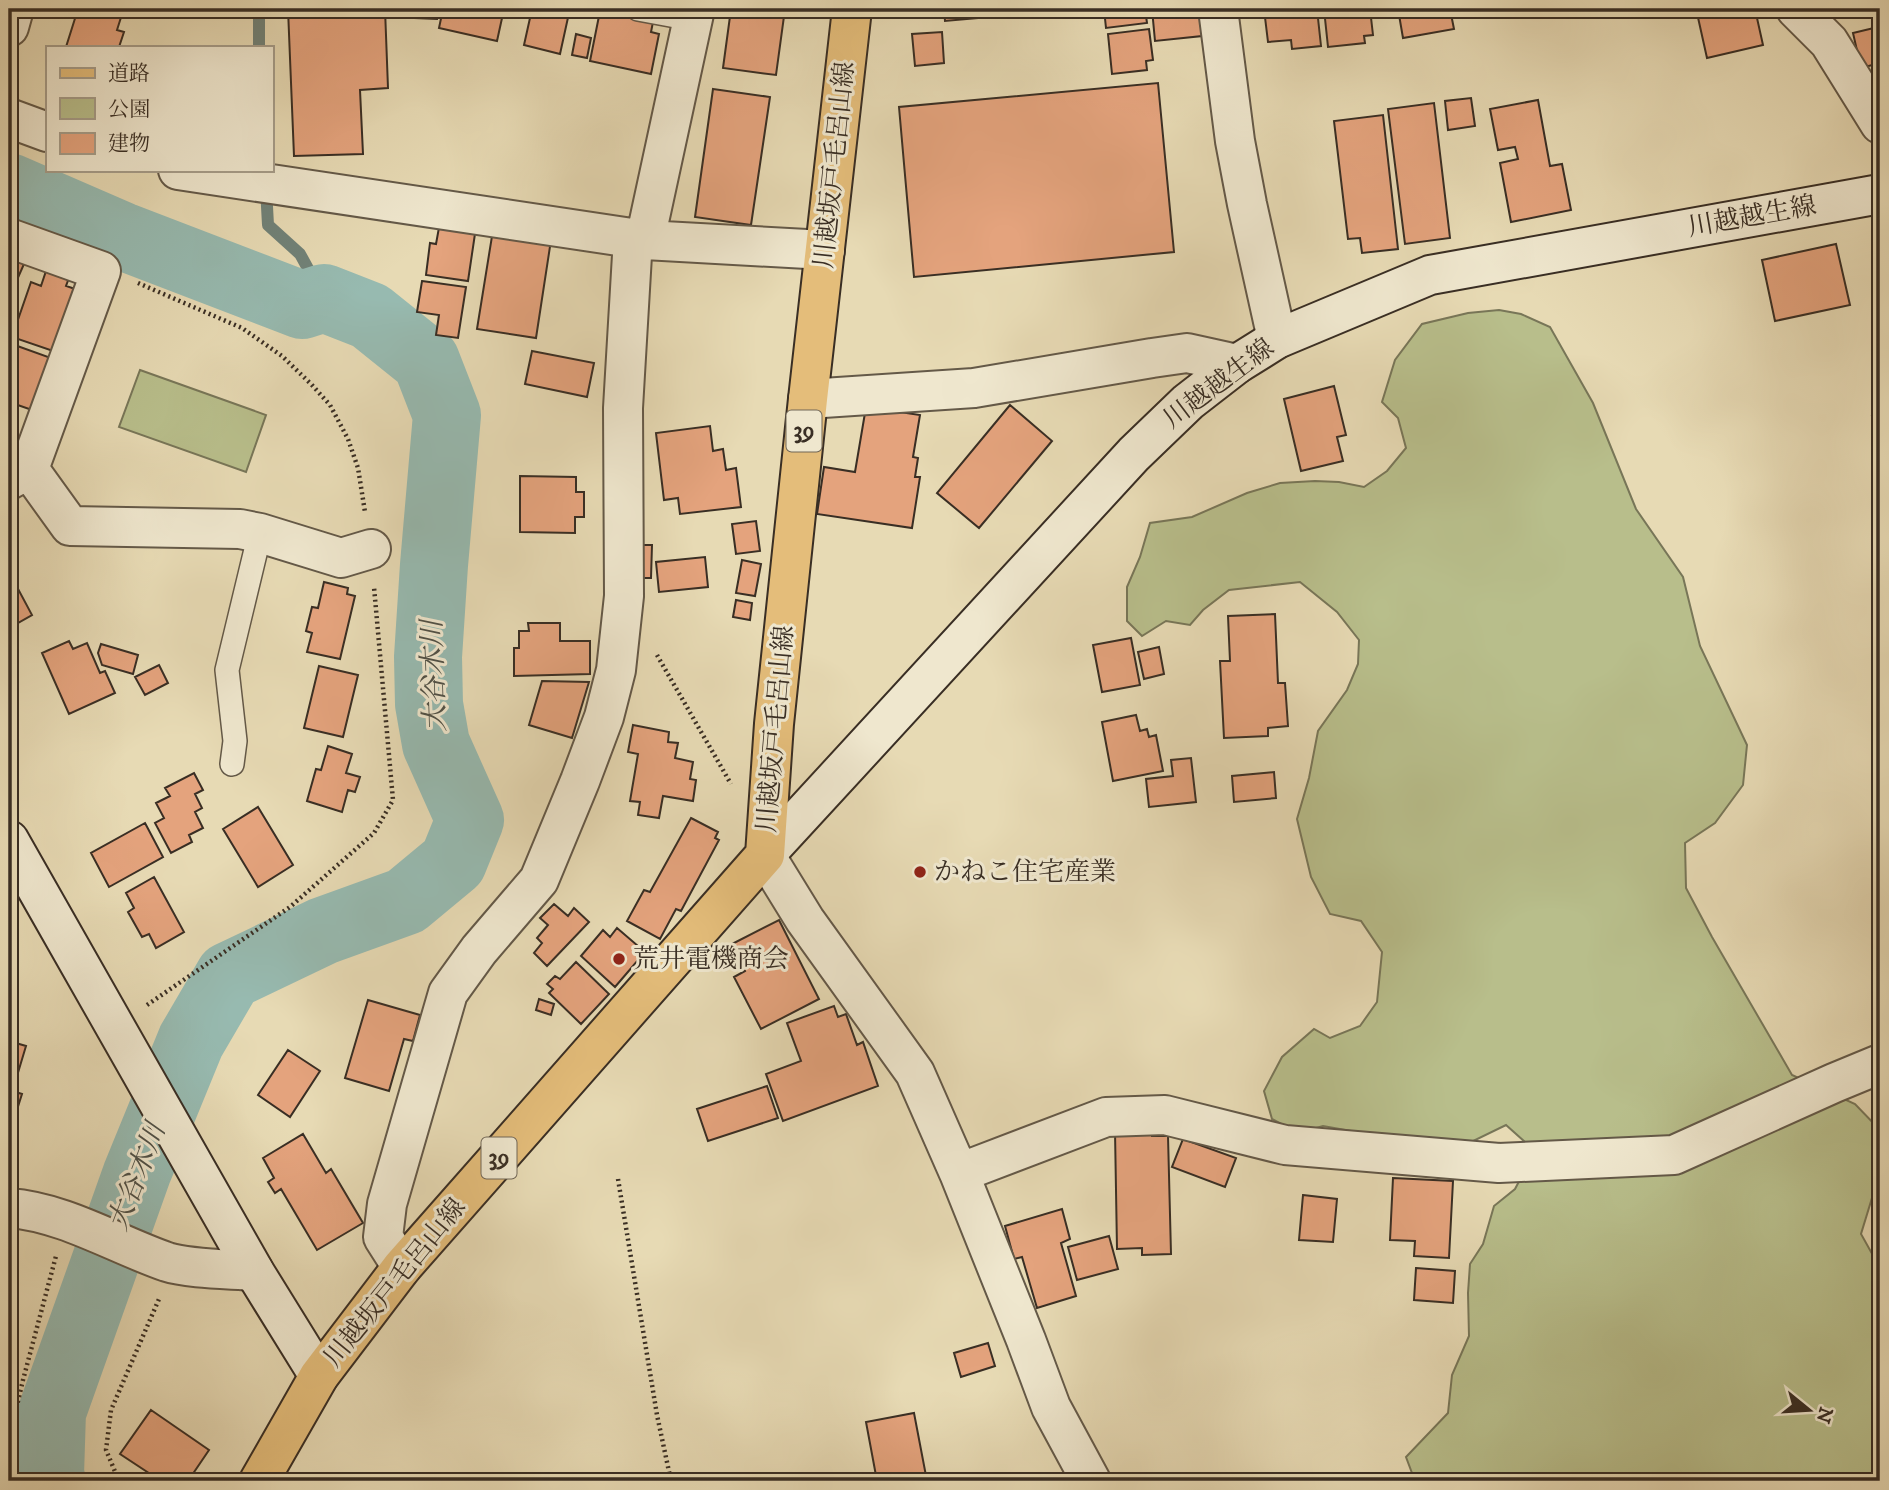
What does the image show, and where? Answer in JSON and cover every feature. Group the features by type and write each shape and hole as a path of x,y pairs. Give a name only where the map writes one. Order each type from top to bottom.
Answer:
{"main road":[{"name":"川越坂戸毛呂山線","path":"258,1481 319,1376 402,1267 765,855 774,724 852,9"}],"street":[{"path":"9,27 14,9"},
{"path":"1218,9 1235,141 1277,339"},
{"path":"1796,9 1829,42 1880,124"},
{"path":"402,1267 383,1237 387,1204 448,993 479,950 539,880 604,717 616,670 624,596 623,408 639,239 693,14"},
{"path":"9,118 46,132"},
{"path":"191,172 639,239 825,250"},
{"name":"川越越生線","path":"765,855 1134,454 1188,402 1237,364 1277,339 1430,275 1880,194"},
{"path":"9,238 101,271 19,474 70,526 240,528 341,558 371,549"},
{"path":"808,399 974,388 1187,353 1237,364"},
{"path":"9,840 254,1271 319,1376"},
{"path":"765,855 805,920 915,1073 1051,1406 1091,1481"},
{"path":"958,1173 1106,1117 1164,1115 1285,1145 1499,1163 1674,1155 1880,1064"},
{"path":"9,1208 28,1210 70,1223 172,1263 254,1271"}],"lane":[{"path":"638,9 693,14"},
{"path":"232,764 235,741 227,670 260,533"}],"path":[{"path":"101,271 144,285 242,328 282,356 330,405 348,439 358,468 371,549 393,800 374,833 289,907 122,1041"},
{"path":"657,655 731,784"},
{"path":"618,1179 657,1415 671,1481"},
{"path":"9,1451 23,1380 70,1223"},
{"path":"119,1481 106,1450 111,1410 172,1263"}],"green space":[{"path":"1499,310 1521,314 1550,327 1593,403 1636,509 1683,577 1700,646 1747,745 1743,785 1715,823 1685,843 1686,888 1792,1075 1855,1104 1880,1130 1880,1186 1872,1198 1861,1234 1880,1268 1880,1481 1415,1481 1406,1457 1448,1413 1452,1375 1469,1336 1470,1264 1483,1244 1494,1206 1515,1189 1535,1151 1506,1125 1463,1146 1323,1126 1298,1133 1272,1119 1264,1091 1282,1057 1314,1029 1330,1038 1360,1026 1377,1002 1382,952 1361,921 1330,914 1311,877 1297,819 1309,778 1318,731 1347,690 1358,664 1359,640 1337,612 1300,582 1229,590 1203,610 1190,625 1166,621 1142,636 1127,621 1127,587 1150,523 1192,517 1247,493 1280,483 1339,482 1364,487 1387,471 1406,448 1398,418 1382,402 1395,360 1422,324 1468,313"},
{"path":"140,370 266,415 246,472 119,427"}],"building":[{"path":"78,9 123,11 117,30 124,32 119,46 66,46"},
{"path":"288,9 385,9 388,88 360,90 363,154 294,156"},
{"path":"415,9 438,9 437,19 415,18"},
{"path":"443,9 504,9 497,41 439,28"},
{"path":"532,9 569,13 560,54 524,45"},
{"path":"731,9 785,9 776,75 723,68"},
{"path":"944,9 999,9 1000,16 945,21"},
{"path":"1104,9 1145,9 1147,23 1106,28"},
{"path":"1152,9 1199,9 1202,36 1155,41"},
{"path":"1264,9 1317,9 1321,46 1292,49 1291,40 1268,42"},
{"path":"1324,9 1370,9 1373,35 1364,36 1365,43 1328,47"},
{"path":"1398,9 1450,9 1454,29 1403,38"},
{"path":"1462,9 1496,9 1464,15"},
{"path":"1716,9 1755,9 1763,45 1707,58 1697,13"},
{"path":"600,11 653,22 651,32 659,34 651,74 590,61"},
{"path":"1878,27 1880,63 1861,68 1853,33"},
{"path":"1149,29 1153,60 1146,61 1147,70 1112,74 1108,34"},
{"path":"942,32 944,63 915,66 912,34"},
{"path":"576,34 591,38 587,58 572,55"},
{"path":"1158,83 1174,252 914,277 899,107"},
{"path":"713,89 770,97 751,225 695,217"},
{"path":"1471,98 1475,126 1448,130 1445,101"},
{"path":"1538,100 1550,166 1562,164 1571,210 1511,222 1500,163 1518,159 1515,147 1498,150 1490,109"},
{"path":"1434,103 1450,238 1405,244 1388,109"},
{"path":"1383,115 1398,249 1362,253 1360,238 1348,239 1334,121"},
{"path":"440,222 476,227 468,281 426,275 430,243 436,244"},
{"path":"493,230 551,240 536,338 477,329"},
{"path":"1836,244 1850,305 1775,321 1762,260"},
{"path":"9,257 24,264 9,298"},
{"path":"46,271 69,278 66,286 78,290 56,352 12,337 31,282 41,286"},
{"path":"422,281 466,287 458,338 436,335 439,315 417,312"},
{"path":"9,343 51,358 32,410 9,402"},
{"path":"532,351 594,363 587,397 525,384"},
{"path":"1334,386 1346,435 1337,437 1343,461 1301,471 1284,399"},
{"path":"1010,405 1052,441 979,528 937,493"},
{"path":"866,407 920,415 913,457 918,458 915,477 920,477 912,528 817,514 824,467 855,472"},
{"path":"1880,413 1880,442 1872,416"},
{"path":"710,426 713,451 723,449 726,470 736,468 741,507 680,514 678,498 664,500 656,433"},
{"path":"520,476 576,477 576,492 584,492 584,517 575,517 575,533 520,532"},
{"path":"756,521 760,551 736,554 732,524"},
{"path":"634,545 652,545 651,578 634,578"},
{"path":"705,557 708,587 659,592 656,562"},
{"path":"742,560 761,564 755,596 736,593"},
{"path":"9,572 32,615 9,628"},
{"path":"324,582 348,588 347,594 355,596 340,659 307,652 312,633 306,631 312,607 318,608"},
{"path":"736,600 752,603 750,620 733,617"},
{"path":"1275,614 1278,683 1285,683 1288,726 1268,728 1268,736 1224,738 1220,661 1230,661 1228,616"},
{"path":"528,623 560,623 560,641 590,641 590,674 514,676 514,648 519,648 519,631 529,631"},
{"path":"1131,638 1140,685 1102,692 1093,645"},
{"path":"69,641 73,649 87,643 100,673 105,671 115,693 69,714 42,653"},
{"path":"101,644 138,655 133,674 102,665 98,653"},
{"path":"1159,647 1164,674 1144,679 1138,652"},
{"path":"159,665 168,683 145,695 135,677"},
{"path":"319,666 358,675 343,737 304,728"},
{"path":"542,681 589,682 572,738 529,725"},
{"path":"1136,715 1140,731 1147,729 1149,737 1156,735 1163,771 1113,781 1102,722"},
{"path":"633,725 669,732 668,742 678,743 675,758 693,762 690,779 696,780 693,801 663,796 659,818 638,815 640,802 630,801 638,754 628,752"},
{"path":"328,746 352,754 346,773 360,777 355,792 348,790 342,812 307,801 316,769 321,770"},
{"path":"1191,758 1196,802 1149,807 1146,779 1173,776 1171,760"},
{"path":"1274,772 1276,798 1234,802 1232,776"},
{"path":"194,773 203,790 195,794 202,808 195,812 203,828 189,835 192,842 171,853 155,823 164,818 156,803 170,796 165,788"},
{"path":"258,807 293,865 258,887 223,829"},
{"path":"691,818 718,832 715,838 719,840 681,911 676,909 660,939 627,921 644,890 650,892"},
{"path":"145,823 163,857 109,887 91,853"},
{"path":"154,877 184,932 156,948 149,934 142,937 128,912 134,908 126,893"},
{"path":"554,904 568,916 574,908 589,922 547,966 534,953 542,943 537,938 548,925 540,918"},
{"path":"779,920 819,999 761,1029 734,977 745,971 732,944"},
{"path":"617,928 645,952 615,987 581,956 603,930 610,937"},
{"path":"576,962 609,994 581,1024 549,993 553,989 547,984 555,976 560,979"},
{"path":"539,999 554,1004 551,1015 536,1010"},
{"path":"368,1000 420,1015 413,1041 404,1039 389,1091 345,1078"},
{"path":"834,1006 838,1017 846,1014 857,1045 863,1042 878,1086 783,1121 766,1074 801,1061 787,1023"},
{"path":"9,1041 26,1046 17,1076 9,1074"},
{"path":"288,1050 320,1071 290,1117 258,1095"},
{"path":"767,1086 778,1118 708,1141 697,1109"},
{"path":"9,1090 22,1094 16,1113 9,1110"},
{"path":"1152,1130 1152,1136 1168,1136 1171,1254 1142,1255 1142,1248 1117,1249 1115,1131"},
{"path":"303,1134 326,1173 331,1169 363,1223 317,1250 281,1189 275,1193 268,1182 274,1178 263,1158"},
{"path":"1183,1139 1236,1158 1225,1187 1172,1167"},
{"path":"1393,1178 1453,1181 1449,1258 1414,1256 1415,1241 1390,1240"},
{"path":"1303,1195 1337,1199 1333,1242 1299,1240"},
{"path":"1062,1209 1070,1239 1061,1243 1076,1296 1037,1308 1022,1257 1014,1259 1005,1226"},
{"path":"1109,1236 1118,1269 1077,1280 1068,1247"},
{"path":"1416,1268 1455,1271 1453,1303 1414,1300"},
{"path":"988,1343 995,1366 961,1377 954,1353"},
{"path":"151,1410 209,1450 188,1481 161,1481 120,1454"},
{"path":"914,1413 927,1481 877,1481 866,1422"}],"waterway":[{"path":"259,9 259,46"},
{"name":"大谷木川","path":"9,187 122,236 302,305 324,298 370,316 426,361 447,415 428,657 429,704 436,744 470,820 453,862 406,901 323,931 229,976 191,1041 137,1173 52,1412 52,1481"},
{"path":"266,188 268,225 300,254 324,298"}],"place":[{"name":"かねこ住宅産業","path":"920,872"},
{"name":"荒井電機商会","path":"619,959"}]}
